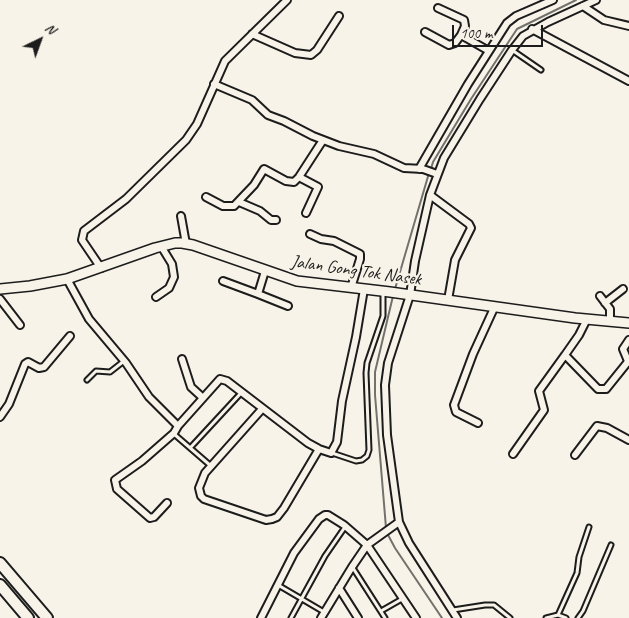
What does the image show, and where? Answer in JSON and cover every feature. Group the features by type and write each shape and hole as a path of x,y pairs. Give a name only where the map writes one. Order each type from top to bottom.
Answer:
{"main road":[{"name":"Jalan Gong Tok Nasek","path":"0,289 67,279 161,246 175,243 186,244 297,281 629,323"},
{"path":"0,563 47,618"},
{"path":"0,585 28,618"}],"street":[{"path":"101,268 82,240 83,233 126,199 186,140 197,124 225,61 287,0"},
{"path":"421,169 503,28 512,19 544,2 553,0"},
{"path":"457,618 397,523 387,435 385,378 388,363 408,295 430,195 436,174 444,158 512,50 523,36 596,0"},
{"path":"583,6 604,20 629,26"},
{"path":"425,32 449,45 455,43 461,35 465,26 464,20 438,8"},
{"path":"252,34 295,53 311,55 317,50 339,16"},
{"path":"532,30 629,80"},
{"path":"461,35 489,51"},
{"path":"214,84 252,100 268,115 323,140 374,154 404,168 421,169 436,174"},
{"path":"206,197 223,206 232,207 254,185 264,169 291,182 299,177 323,140"},
{"path":"299,177 318,186 306,213"},
{"path":"430,195 469,224 471,228 454,260 448,300"},
{"path":"239,202 260,211 271,220 276,220"},
{"path":"181,216 186,244"},
{"path":"310,234 321,239 334,241 360,254 351,288"},
{"path":"156,297 169,288 174,277 172,264 161,246"},
{"path":"258,294 265,271"},
{"path":"67,279 90,319 124,361 149,397 178,426"},
{"path":"222,281 288,306"},
{"path":"167,503 154,517 150,518 117,489 114,483 117,478 142,461 174,433 220,379 227,381 308,443 319,449 331,452 337,442 342,401 364,289"},
{"path":"605,303 623,289"},
{"path":"600,296 610,309 610,321"},
{"path":"0,299 20,325"},
{"path":"478,424 456,412 454,405 472,354 495,306"},
{"path":"513,454 544,410 539,391 579,335 587,319"},
{"path":"0,417 9,404 24,364 28,362 40,368 44,367 70,336"},
{"path":"565,355 590,382 601,390 607,388 628,363 623,349 629,340"},
{"path":"182,359 191,387 203,398"},
{"path":"262,408 205,473 199,488 201,496 266,520 272,519 277,517 284,508 319,449"},
{"path":"575,455 597,426 628,437"},
{"path":"261,618 294,553 322,516 328,515 345,526 367,545 416,618"},
{"path":"323,615 367,545 397,523"},
{"path":"339,588 358,618"}],"lane":[{"path":"512,50 541,70"},
{"path":"331,452 356,461 362,460 367,456 369,450 366,373 383,316 387,291"},
{"path":"87,380 96,371 110,372 124,361"},
{"path":"192,447 241,392"},
{"path":"174,433 192,447 211,466"},
{"path":"291,618 325,556 345,526"},
{"path":"558,615 577,573 579,557 589,527"},
{"path":"578,618 583,611 612,545"},
{"path":"352,567 386,618"},
{"path":"277,584 301,598 323,615"},
{"path":"381,611 402,599"},
{"path":"452,610 494,605 510,618"},
{"path":"546,618 558,615 566,618"}],"waterway":[{"path":"431,169 433,162 471,99 517,29 576,0"},
{"path":"395,289 429,173"},
{"path":"386,528 375,395 375,372 393,296"},
{"path":"387,533 442,618"}]}
